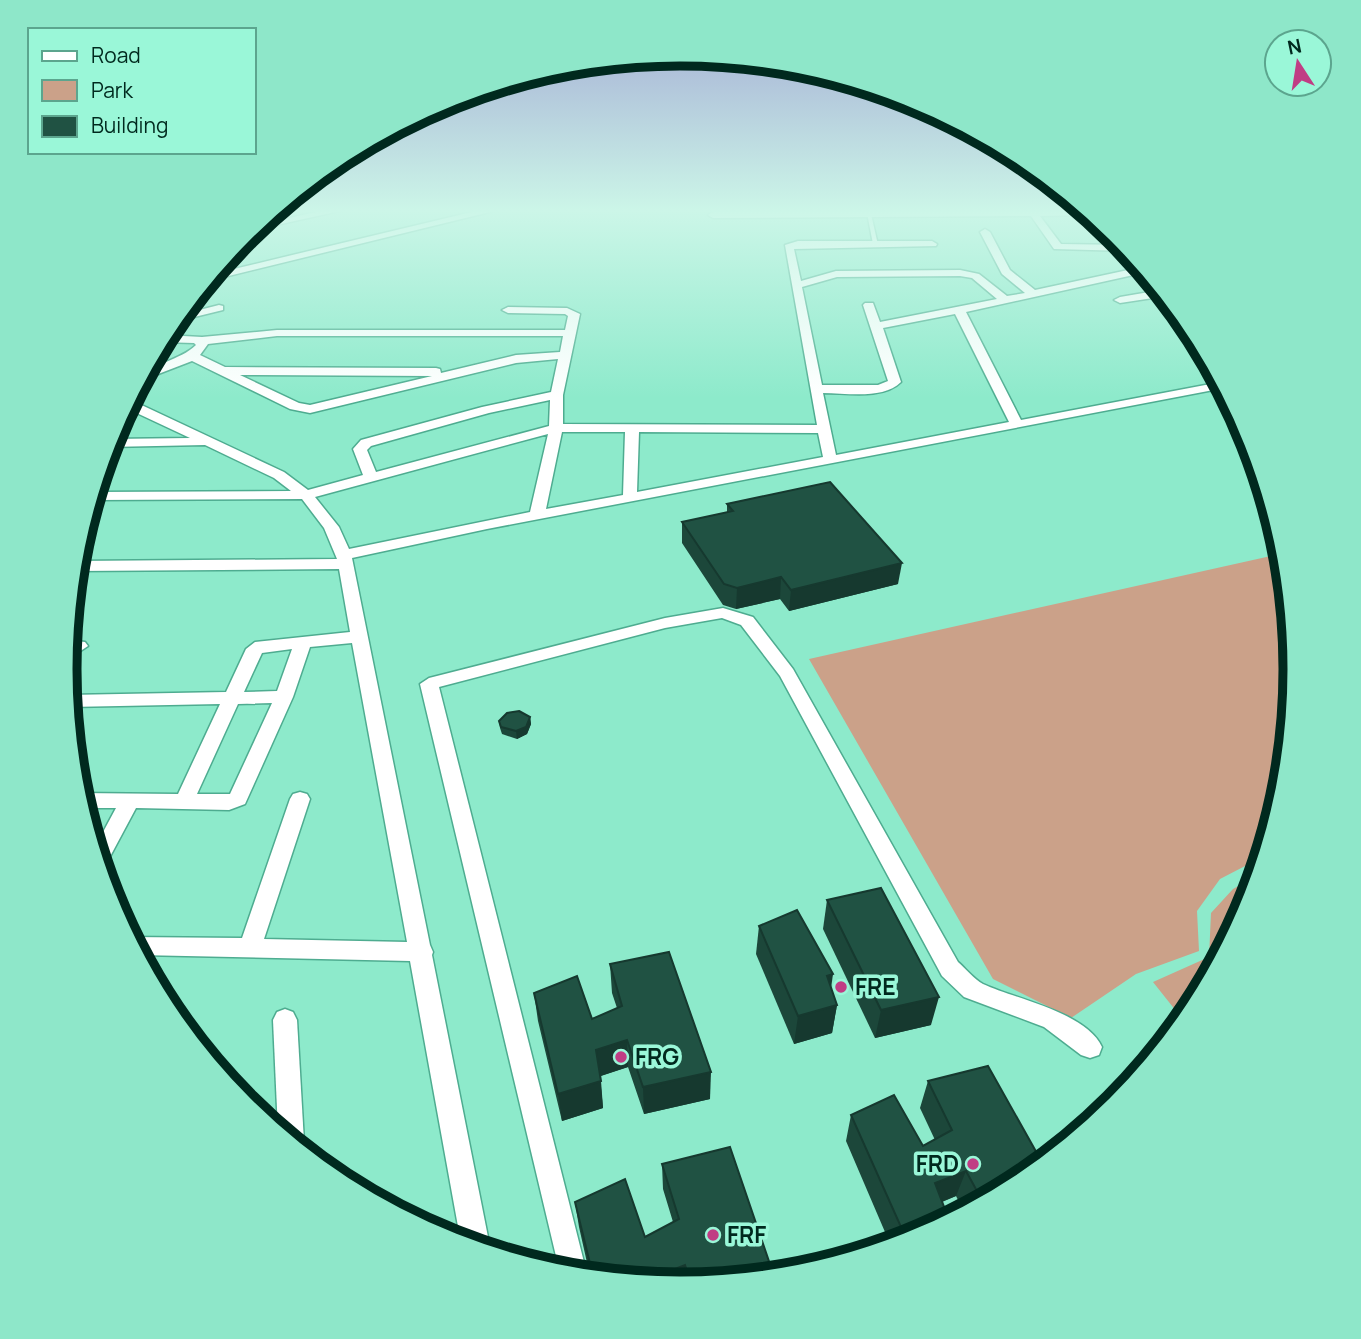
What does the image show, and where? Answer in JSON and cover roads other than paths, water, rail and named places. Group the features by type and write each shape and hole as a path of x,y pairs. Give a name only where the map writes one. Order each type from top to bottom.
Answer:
{"street":[{"path":"795,272 830,460"},
{"path":"1007,272 1032,293"},
{"path":"876,326 1132,272"},
{"path":"798,285 836,274 960,273 975,276 1004,299"},
{"path":"1120,300 1153,295"},
{"path":"816,389 863,390 893,385 895,382 869,305"},
{"path":"193,315 219,308"},
{"path":"508,310 570,311 574,314 557,395 556,428 537,516"},
{"path":"959,310 1017,425"},
{"path":"176,340 202,341 277,333 571,333"},
{"path":"156,372 192,356 201,348 202,341"},
{"path":"192,356 295,406 310,409 522,358 566,355"},
{"path":"222,371 463,372"},
{"path":"87,566 345,560 537,516 1213,387"},
{"path":"372,479 360,449 366,443 487,410 557,395"},
{"path":"137,408 279,475 306,495 331,527 345,560 422,952 474,1235"},
{"path":"104,496 306,495 556,428 824,429"},
{"path":"630,498 632,428"},
{"path":"122,443 209,442"},
{"path":"570,1262 429,684 665,623 710,614 730,614 747,621 787,673 950,969 960,982 972,990 1052,1019 1090,1047"},
{"path":"184,801 258,647 358,637"},
{"path":"92,800 229,802 241,797 284,698 303,642"},
{"path":"79,701 284,698"},
{"path":"250,948 300,799"},
{"path":"105,847 130,800"},
{"path":"145,945 422,952"},
{"path":"285,1020 290,1129"}],"place":[{"name":"FRE","path":"841,987"},
{"name":"FRG","path":"621,1057"},
{"name":"FRD","path":"973,1164"},
{"name":"FRF","path":"713,1235"}]}
